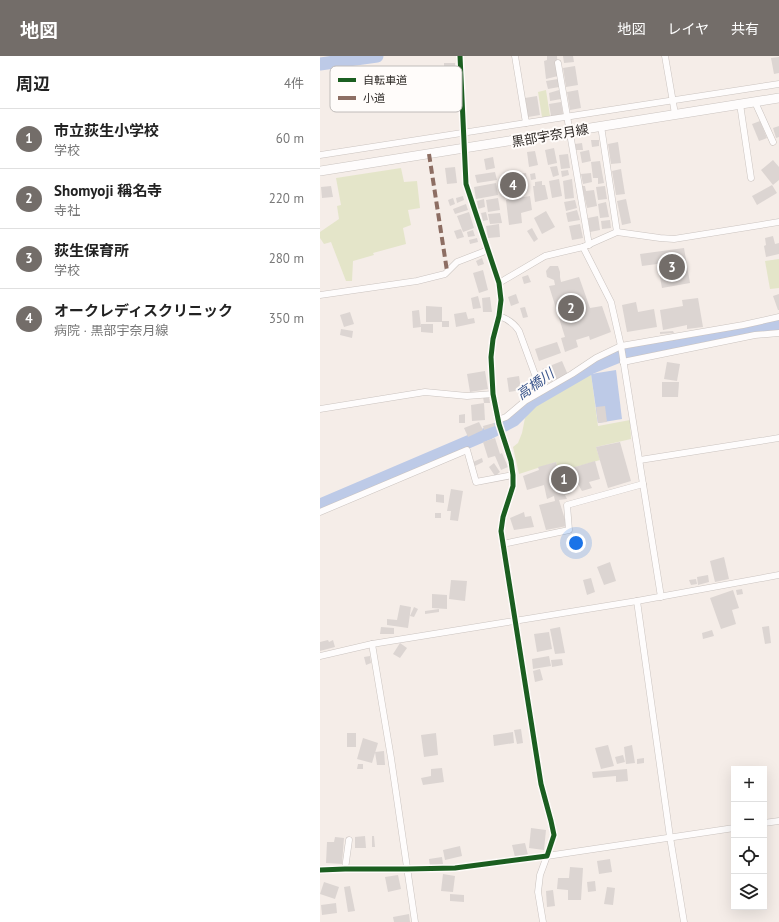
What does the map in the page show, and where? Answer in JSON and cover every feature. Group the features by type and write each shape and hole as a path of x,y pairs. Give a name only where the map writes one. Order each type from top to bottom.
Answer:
{"main road":[{"name":"黒部宇奈月線","path":"320,171 779,98"}],"street":[{"path":"460,56 460,66"},
{"path":"515,56 526,123"},
{"path":"665,56 675,114"},
{"path":"558,63 586,246 611,302 621,346 661,597"},
{"path":"320,155 779,84"},
{"path":"755,102 773,142"},
{"path":"740,104 751,178"},
{"path":"462,108 466,184 499,283 501,300 491,356 493,394 498,420 513,467 513,486 503,517 501,531 541,784 554,835 540,875 538,892 542,922"},
{"path":"601,126 617,232"},
{"path":"499,283 545,256 586,246 617,232 674,239 779,222"},
{"path":"320,295 417,281 444,274 456,262 488,250"},
{"path":"499,316 506,318 514,324 519,331 542,391"},
{"path":"498,420 506,417 525,401 572,374 596,358 621,346 743,325 779,317"},
{"path":"623,362 755,335 779,333"},
{"path":"320,409 425,392 467,396 493,394"},
{"path":"640,460 779,438"},
{"path":"320,512 467,450 476,482 513,475"},
{"path":"503,544 569,530 567,505 643,484"},
{"path":"320,656 372,644 661,597 779,575"},
{"path":"637,601 670,837 684,922"},
{"path":"372,644 415,922"},
{"path":"767,823 779,821"},
{"path":"320,870 455,868 731,828"},
{"path":"345,869 349,840"}],"green space":[{"path":"546,90 550,116 542,117 538,92"},
{"path":"401,168 404,182 417,181 420,208 408,210 411,225 403,228 406,244 373,253 374,255 353,261 352,281 346,281 331,242 324,244 320,238 320,232 339,219 337,206 341,205 336,178"},
{"path":"779,259 779,288 770,289 765,261"},
{"path":"591,374 598,426 630,420 631,439 596,447 600,460 558,472 556,462 519,474 513,447 518,443 525,418 533,408"}],"water":[{"path":"616,370 622,419 598,423 591,374"}],"building":[{"path":"547,56 557,56 558,76 546,79 544,61 547,60"},
{"path":"563,56 573,56 574,62 564,63"},
{"path":"779,57 779,73 774,74 771,58"},
{"path":"444,63 455,63 455,66 444,66"},
{"path":"575,66 578,85 566,87 563,68"},
{"path":"558,79 559,87 548,89 546,81"},
{"path":"559,90 561,99 550,101 549,93"},
{"path":"578,90 581,108 570,110 567,92"},
{"path":"537,96 540,115 528,117 525,98"},
{"path":"561,102 563,114 551,116 549,104"},
{"path":"760,121 767,138 759,141 752,124"},
{"path":"779,126 779,137 776,138 773,128"},
{"path":"591,140 599,140 599,146 592,147"},
{"path":"618,142 621,163 611,164 608,144"},
{"path":"582,143 583,150 576,150 575,144"},
{"path":"554,148 557,163 548,165 545,150"},
{"path":"589,150 591,161 582,163 580,152"},
{"path":"535,151 538,165 529,167 527,152"},
{"path":"568,154 570,168 561,169 559,155"},
{"path":"493,157 495,168 486,170 484,159"},
{"path":"773,160 779,167 779,180 773,185 761,170"},
{"path":"600,161 604,183 598,184 598,178 593,178 591,162"},
{"path":"557,166 559,175 553,177 550,167"},
{"path":"455,167 457,183 447,184 445,168"},
{"path":"621,169 625,194 616,195 612,171"},
{"path":"568,170 569,175 562,177 561,171"},
{"path":"495,172 497,180 477,183 475,175"},
{"path":"526,173 528,188 517,191 518,198 530,196 532,210 521,213 522,223 509,225 506,200 511,199 510,192 504,193 502,176"},
{"path":"535,173 536,179 531,180 530,174"},
{"path":"591,173 592,182 583,184 581,174"},
{"path":"559,179 562,196 552,198 549,181"},
{"path":"572,179 574,198 565,199 563,181"},
{"path":"542,181 542,185 545,185 548,199 535,202 533,186 535,186 535,182"},
{"path":"496,183 498,195 476,199 474,187"},
{"path":"772,185 777,193 757,205 752,196"},
{"path":"331,186 333,197 322,198 321,187"},
{"path":"582,186 585,186 586,191 594,190 597,206 587,208"},
{"path":"605,186 607,199 598,200 596,187"},
{"path":"463,196 464,200 457,203 456,198"},
{"path":"453,198 455,204 450,206 448,200"},
{"path":"498,198 500,210 488,212 486,200"},
{"path":"484,199 485,207 478,209 477,201"},
{"path":"626,199 631,223 622,225 617,201"},
{"path":"575,200 577,208 566,211 564,202"},
{"path":"606,202 609,217 600,218 598,204"},
{"path":"466,204 468,210 455,214 453,209"},
{"path":"577,210 580,220 568,222 566,213"},
{"path":"546,211 555,227 542,234 534,218"},
{"path":"469,212 474,228 463,232 457,216"},
{"path":"486,212 488,220 483,221 481,213"},
{"path":"500,213 502,223 490,224 488,214"},
{"path":"598,216 600,230 590,232 588,218"},
{"path":"610,220 611,228 602,229 601,221"},
{"path":"499,224 500,237 488,238 486,226"},
{"path":"580,224 583,238 572,240 569,226"},
{"path":"532,228 538,239 534,242 527,231"},
{"path":"461,229 464,237 457,239 454,231"},
{"path":"473,230 475,236 468,237 467,232"},
{"path":"773,236 775,244 779,243 779,254 766,257 764,246 766,245 765,238"},
{"path":"477,238 478,242 470,244 469,240"},
{"path":"684,248 690,283 662,288 659,272 668,270 667,264 672,262 642,266 640,254"},
{"path":"482,258 484,264 478,266 476,261"},
{"path":"550,266 558,266 561,282 579,277 590,308 602,306 611,332 590,340 589,336 576,340 578,347 565,352 561,338 565,337 549,286 555,285 554,280 547,277 546,271"},
{"path":"483,270 488,290 479,293 473,273"},
{"path":"528,275 531,282 524,284 522,277"},
{"path":"516,294 519,303 511,306 508,297"},
{"path":"779,294 779,310 778,310 773,296"},
{"path":"478,296 481,308 473,309 471,298"},
{"path":"490,297 492,312 483,312 482,298"},
{"path":"698,298 703,327 687,329 687,325 663,330 660,310 683,306 682,300"},
{"path":"636,302 638,312 654,309 657,327 627,332 622,305"},
{"path":"426,306 442,307 442,321 449,321 449,327 442,327 442,322 426,322"},
{"path":"525,307 528,317 523,318 520,308"},
{"path":"419,310 421,327 413,328 412,311"},
{"path":"350,312 354,324 344,327 340,315"},
{"path":"466,312 468,319 474,318 475,323 456,327 454,314"},
{"path":"421,324 433,324 433,333 421,332"},
{"path":"341,329 353,331 352,338 340,335"},
{"path":"673,331 674,333 660,334 660,332"},
{"path":"557,342 561,353 539,361 535,349"},
{"path":"562,361 568,375 548,383 542,369"},
{"path":"667,362 680,364 677,381 664,379"},
{"path":"485,371 488,389 470,392 467,374"},
{"path":"519,376 521,390 509,392 507,378"},
{"path":"662,382 679,382 678,397 662,397"},
{"path":"489,396 490,403 484,403 483,397"},
{"path":"484,403 485,420 472,421 471,405"},
{"path":"605,406 607,422 598,423 596,407"},
{"path":"465,414 465,423 459,423 459,415"},
{"path":"479,422 483,430 468,437 464,428"},
{"path":"494,423 495,426 484,430 483,426"},
{"path":"495,438 500,454 502,453 508,467 501,470 495,456 488,458 483,442"},
{"path":"620,442 631,481 608,488 596,447"},
{"path":"482,458 483,462 475,466 473,462"},
{"path":"595,461 600,479 589,482 592,488 582,491 578,484 569,487 571,493 565,495 567,499 559,500 567,526 546,530 539,505 555,501 554,496 547,499 544,485 527,490 523,476 539,470 538,467 556,462 558,472"},
{"path":"494,463 500,472 495,476 489,467"},
{"path":"451,489 463,491 458,521 450,520 451,511 447,511"},
{"path":"436,494 444,495 444,503 436,502"},
{"path":"524,512 525,517 531,516 534,527 514,530 510,518"},
{"path":"435,513 441,513 441,518 435,518"},
{"path":"724,557 729,579 715,582 710,561"},
{"path":"610,562 616,581 604,585 597,567"},
{"path":"708,575 709,582 698,585 697,577"},
{"path":"591,578 595,592 587,595 583,580"},
{"path":"696,579 697,584 691,585 689,580"},
{"path":"451,580 467,581 465,601 449,599"},
{"path":"742,589 743,594 737,595 736,590"},
{"path":"733,590 739,608 732,610 736,624 721,629 710,598"},
{"path":"432,594 447,595 447,609 432,608"},
{"path":"400,605 411,607 408,628 387,625 387,619 397,620"},
{"path":"414,607 418,609 414,617 410,616"},
{"path":"439,609 439,612 425,614 425,611"},
{"path":"769,626 771,643 765,644 762,627"},
{"path":"381,627 394,628 394,634 380,634"},
{"path":"560,627 565,653 555,654 550,629"},
{"path":"712,630 714,636 703,639 702,633"},
{"path":"549,632 552,649 537,652 534,634"},
{"path":"328,640 329,642 333,640 335,647 320,651 320,642"},
{"path":"400,643 407,648 400,658 393,654"},
{"path":"370,656 371,663 366,665 364,657"},
{"path":"549,656 551,666 533,669 532,659"},
{"path":"562,659 563,665 552,667 551,660"},
{"path":"540,669 543,680 535,682 533,671"},
{"path":"521,729 523,743 517,744 514,730"},
{"path":"513,732 514,743 494,746 493,735"},
{"path":"347,733 356,733 356,747 347,747"},
{"path":"436,733 438,755 424,757 421,735"},
{"path":"363,738 378,743 372,763 357,759"},
{"path":"608,745 614,766 601,769 595,748"},
{"path":"632,745 635,763 626,764 624,747"},
{"path":"384,751 385,765 377,765 375,752"},
{"path":"623,755 625,762 617,764 615,757"},
{"path":"644,758 644,763 637,764 637,759"},
{"path":"358,764 363,764 363,769 357,769"},
{"path":"442,768 444,782 423,785 421,778 431,776 431,769"},
{"path":"627,769 628,781 616,782 616,776 593,778 592,772"},
{"path":"531,828 546,830 544,850 529,848"},
{"path":"365,836 366,848 355,848 355,837"},
{"path":"372,836 374,836 375,847 372,847"},
{"path":"335,837 344,838 342,864 326,863 327,842 334,842"},
{"path":"525,843 528,855 515,857 512,845"},
{"path":"460,846 462,856 445,860 443,850"},
{"path":"442,857 443,864 430,866 429,859"},
{"path":"610,859 612,872 599,874 597,861"},
{"path":"570,867 583,868 581,900 568,900 568,890 557,889 558,878 569,878"},
{"path":"443,874 455,876 453,892 441,891"},
{"path":"398,875 401,889 388,892 385,877"},
{"path":"595,881 596,891 588,892 587,882"},
{"path":"324,882 339,887 335,899 320,894"},
{"path":"350,886 355,911 348,912 344,887"},
{"path":"607,887 615,888 613,905 604,904"},
{"path":"553,890 555,906 547,907 546,891"},
{"path":"450,894 464,895 464,902 450,901"},
{"path":"336,903 337,913 322,915 321,905"},
{"path":"409,914 410,922 394,922 393,917"}],"waterway":[{"path":"320,64 377,56"},
{"name":"高橋川","path":"320,505 489,433 514,420 533,401 590,368 632,351 779,325"}],"marked path":[{"path":"429,154 447,271"}],"cycle path":[{"path":"460,56 460,66"},
{"path":"320,870 455,868 547,856 554,835 541,784 501,531 503,517 513,486 511,461 499,424 493,394 491,357 501,300 499,283 466,184 462,99"}],"place":[{"name":"オークレディスクリニック","path":"513,185"},
{"name":"荻生保育所","path":"672,267"},
{"name":"Shomyoji 稱名寺","path":"571,308"},
{"name":"市立荻生小学校","path":"564,479"}]}
